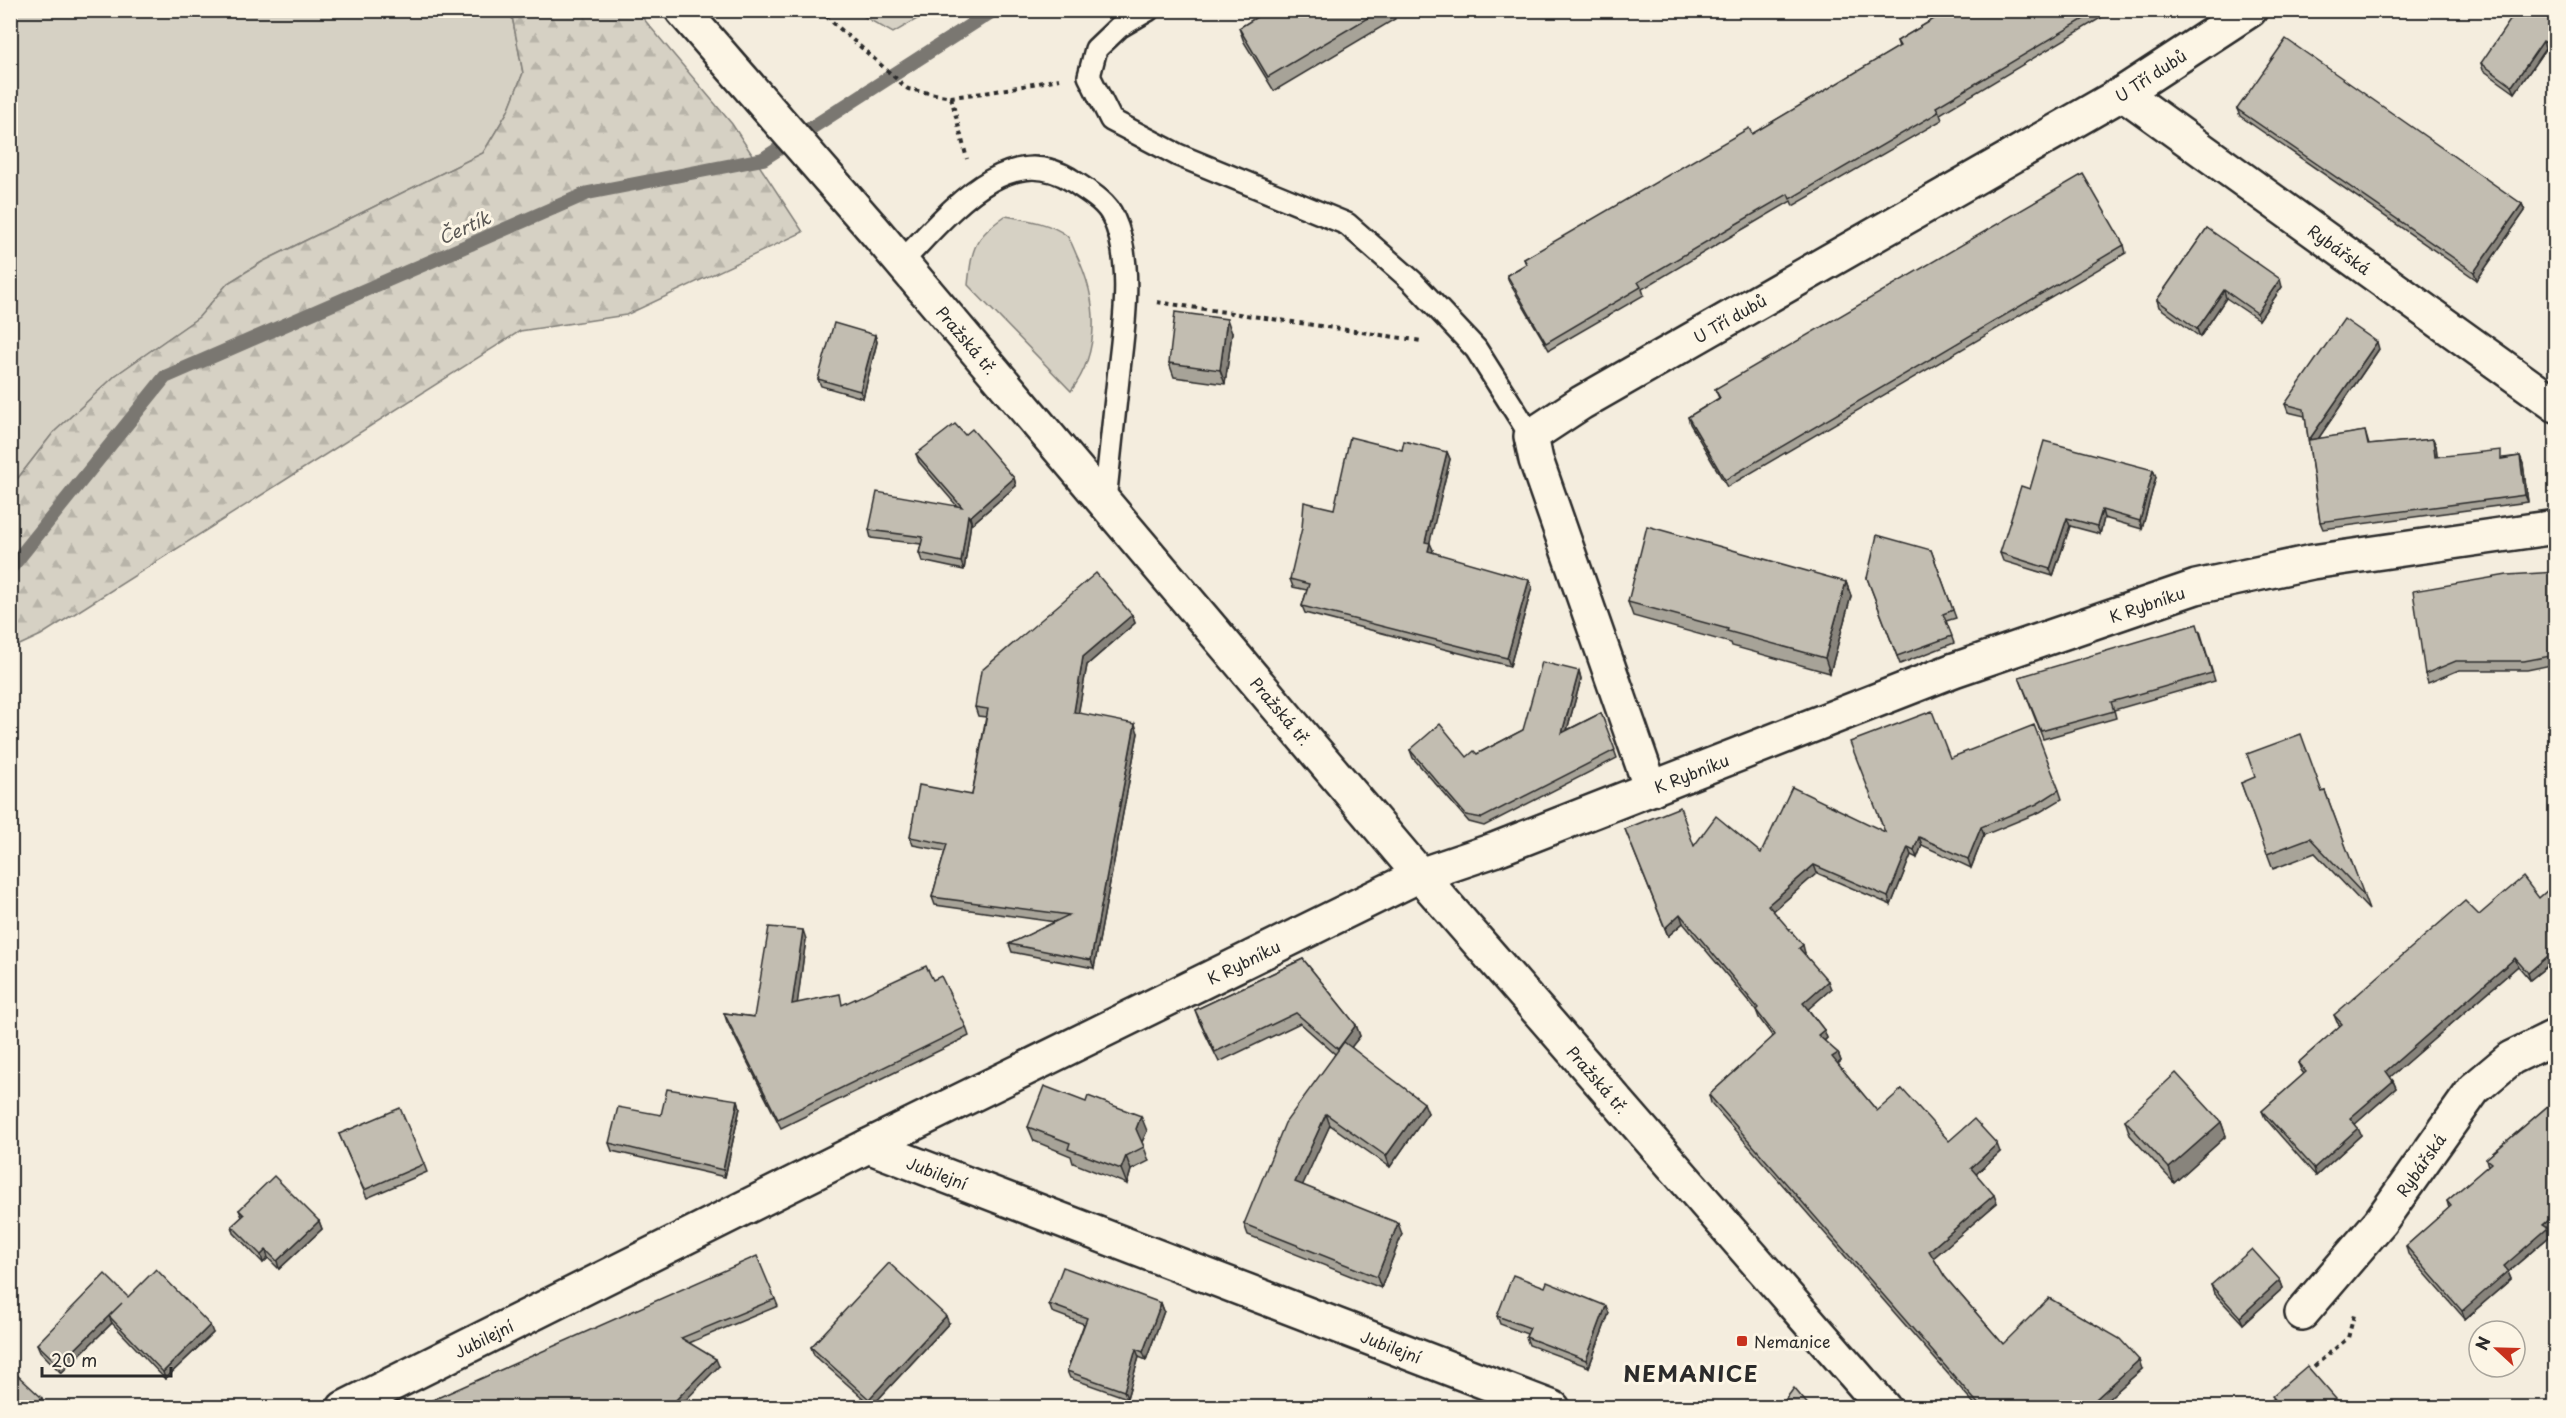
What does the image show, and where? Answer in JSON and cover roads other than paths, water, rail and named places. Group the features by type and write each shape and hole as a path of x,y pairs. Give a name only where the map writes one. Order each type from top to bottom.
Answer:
{"street":[{"name":"Pražská tř.","path":"682,10 847,198 1420,875 1884,1407"},
{"name":"U Tří dubů","path":"1531,436 1581,403 2123,93 2250,10"},
{"name":"Rybářská","path":"2123,93 2556,405"},
{"path":"1531,436 1540,471 1651,789"},
{"name":"K Rybníku","path":"868,1146 1420,875 1494,850 1954,670 2196,587 2312,562 2556,527"},
{"name":"Rybářská","path":"2302,1312 2380,1222 2474,1089 2511,1058 2556,1036"},
{"name":"Jubilejní","path":"344,1407 868,1146 1553,1407"}],"lane":[{"path":"1148,10 1119,27 1096,49 1089,76 1111,120 1178,155 1347,224 1412,281 1476,349 1531,436"},
{"path":"901,262 975,189 1004,173 1036,168 1066,177 1095,197 1113,215 1121,242 1127,298 1105,501"}],"waterway":[{"name":"Čertík","path":"10,569 165,377 588,193 763,159 994,10"}],"place":[{"name":"Nemanice","path":"1742,1341"}],"district":[{"name":"NEMANICE","path":"1691,1372"}]}
